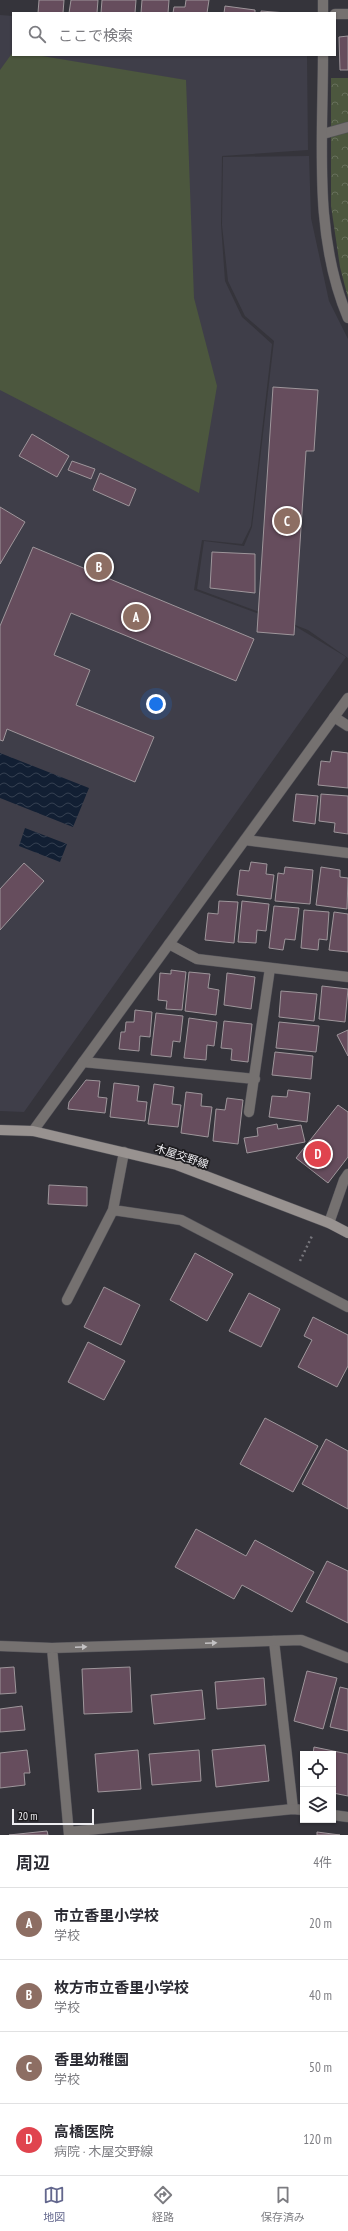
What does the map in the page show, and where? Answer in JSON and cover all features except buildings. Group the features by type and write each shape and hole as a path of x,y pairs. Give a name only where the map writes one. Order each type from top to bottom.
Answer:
{"main road":[{"name":"木屋交野線","path":"0,1130 33,1131 176,1165 325,1222 348,1233"}],"street":[{"path":"323,0 323,12"},
{"path":"336,14 348,14"},
{"path":"323,56 324,206 327,240 339,297 348,318"},
{"path":"323,134 348,127"},
{"path":"33,1131 348,698"},
{"path":"334,718 348,726"},
{"path":"245,840 348,852"},
{"path":"169,944 197,959 348,977"},
{"path":"249,1112 270,968"},
{"path":"83,1062 255,1079"},
{"path":"67,1300 113,1210 124,1152"},
{"path":"325,1222 348,1174"},
{"path":"113,1210 181,1220 348,1307"},
{"path":"0,1646 52,1648 301,1640 348,1658"},
{"path":"52,1648 69,1834 298,1810 274,1641"},
{"path":"336,1815 348,1817"}],"path":[{"path":"292,1278 325,1222"}],"shaded area":[{"path":"0,15 12,16 12,56 307,56 308,150 222,156 221,224 225,281 242,317 272,344 251,526 242,544 202,540 194,590 270,618 284,621 197,589 204,541 244,546 252,527 274,341 245,316 228,281 222,225 223,157 309,156 311,218 329,301 348,339 348,658 308,630 290,623 346,657 24,1112 0,1111"}],"green space":[{"path":"12,53 12,56 42,56 186,80 194,298 217,386 199,493 0,390 0,70"},
{"path":"331,78 348,78 348,298 340,267 331,206"}],"water":[{"path":"0,753 89,788 73,827 0,798"},
{"path":"25,828 67,844 60,862 19,846"}],"place":[{"name":"香里幼稚園","path":"287,521"},
{"name":"枚方市立香里小学校","path":"99,567"},
{"name":"市立香里小学校","path":"136,617"},
{"name":"高橋医院","path":"318,1154"}]}
